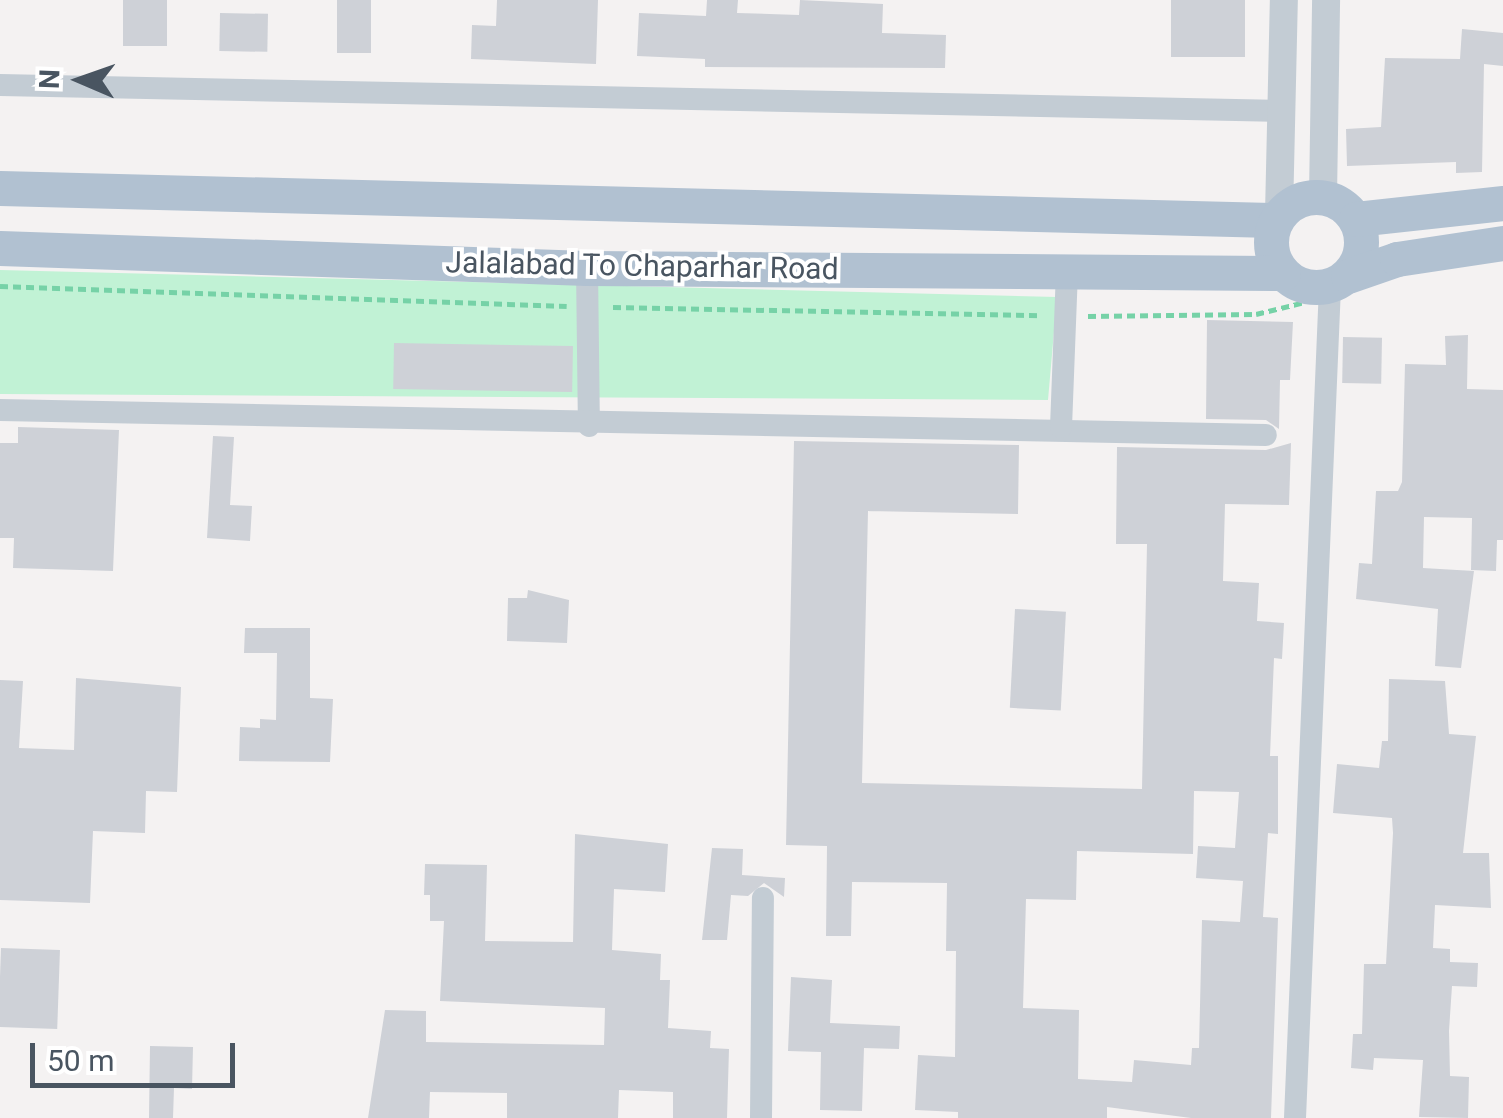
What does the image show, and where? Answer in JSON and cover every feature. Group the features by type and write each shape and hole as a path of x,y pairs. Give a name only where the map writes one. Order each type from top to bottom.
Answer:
{"main road":[{"name":"Jalalabad To Chaparhar Road","path":"0,188 1278,217"},
{"path":"1339,281 1362,238 1356,219 1322,196 1302,198 1278,217 1270,246 1283,273 1309,288 1339,281 1397,259 1503,243"},
{"path":"1356,219 1503,202"},
{"name":"Jalalabad To Chaparhar Road","path":"0,248 586,268 1283,273"}],"street":[{"path":"1278,217 1284,0"},
{"path":"1322,196 1326,0"},
{"path":"0,85 1281,111"},
{"path":"586,268 589,426"},
{"path":"1062,428 1067,272"},
{"path":"1295,1118 1339,281"},
{"path":"0,410 589,426 1062,428 1266,435"},
{"path":"761,1118 763,898"}],"green space":[{"path":"0,270 1057,297 1048,400 0,394"}],"building":[{"path":"123,0 167,0 167,46 123,46"},
{"path":"337,0 371,0 371,53 337,53"},
{"path":"497,0 598,0 596,64 471,59 472,25 496,26"},
{"path":"707,0 738,0 737,13 799,15 800,0 883,4 882,33 946,35 945,68 705,67 705,59 637,56 639,13 706,16"},
{"path":"1171,0 1245,0 1245,57 1171,57"},
{"path":"220,13 268,14 267,52 219,51"},
{"path":"1462,29 1503,33 1503,66 1484,64 1482,172 1456,173 1456,162 1347,166 1346,129 1381,127 1385,58 1460,59"},
{"path":"1207,320 1293,322 1290,380 1280,380 1279,429 1266,420 1206,419"},
{"path":"1468,335 1467,389 1503,390 1503,540 1497,540 1496,571 1471,570 1472,518 1424,517 1423,568 1474,571 1461,668 1435,666 1438,609 1356,599 1359,563 1372,564 1376,491 1398,491 1402,482 1405,364 1446,365 1445,336"},
{"path":"1343,337 1382,338 1381,384 1342,383"},
{"path":"394,343 573,346 572,392 393,389"},
{"path":"18,427 119,430 113,571 13,568 14,538 0,538 0,443 18,443"},
{"path":"213,436 234,437 230,505 252,506 250,541 207,538"},
{"path":"794,441 1019,445 1018,514 868,511 862,783 1142,789 1147,544 1116,544 1117,447 1266,450 1291,443 1289,505 1225,504 1223,581 1259,583 1257,621 1284,623 1282,659 1274,658 1270,756 1278,756 1278,834 1268,833 1263,917 1278,918 1271,1118 1191,1118 1107,1107 1107,1118 958,1118 958,1112 915,1110 918,1055 955,1057 956,951 946,951 947,883 852,882 851,936 826,936 827,846 786,845","holes":["1194,791 1239,792 1235,848 1198,846 1196,878 1243,881 1240,922 1202,920 1199,1048 1192,1048 1191,1065 1134,1060 1132,1082 1078,1079 1079,1010 1023,1008 1026,899 1076,900 1077,851 1193,854"]},
{"path":"528,590 569,600 567,643 507,641 508,598 527,598"},
{"path":"1015,609 1066,612 1061,711 1010,708"},
{"path":"245,628 310,628 310,698 333,699 330,762 239,761 240,727 260,728 260,719 276,720 277,653 244,653"},
{"path":"76,678 181,687 177,792 146,791 145,833 93,831 90,903 0,900 0,680 23,681 19,748 74,750"},
{"path":"1389,679 1445,681 1449,734 1476,736 1463,853 1489,853 1491,908 1435,905 1433,948 1450,949 1450,962 1478,963 1477,987 1452,986 1449,1031 1450,1076 1469,1077 1468,1118 1419,1117 1423,1060 1374,1058 1373,1070 1351,1068 1353,1034 1362,1034 1364,964 1386,964 1393,833 1392,818 1333,813 1337,764 1379,768 1382,741 1388,741"},
{"path":"575,834 668,844 665,892 614,889 612,950 661,954 660,980 670,980 668,1028 711,1031 710,1048 729,1049 727,1118 673,1118 673,1092 619,1090 618,1118 507,1118 507,1093 430,1092 429,1118 368,1118 385,1010 426,1011 426,1042 604,1045 605,1008 440,1001 444,921 430,921 430,895 424,895 425,864 487,865 485,941 573,942"},
{"path":"712,848 743,849 742,875 785,878 784,897 764,883 748,896 731,895 727,940 702,940"},
{"path":"1,948 60,950 57,1029 0,1027"},
{"path":"791,977 832,980 830,1023 900,1026 899,1049 864,1048 862,1111 820,1110 821,1052 788,1051"},
{"path":"150,1046 193,1047 192,1089 174,1088 173,1118 149,1118"}]}
